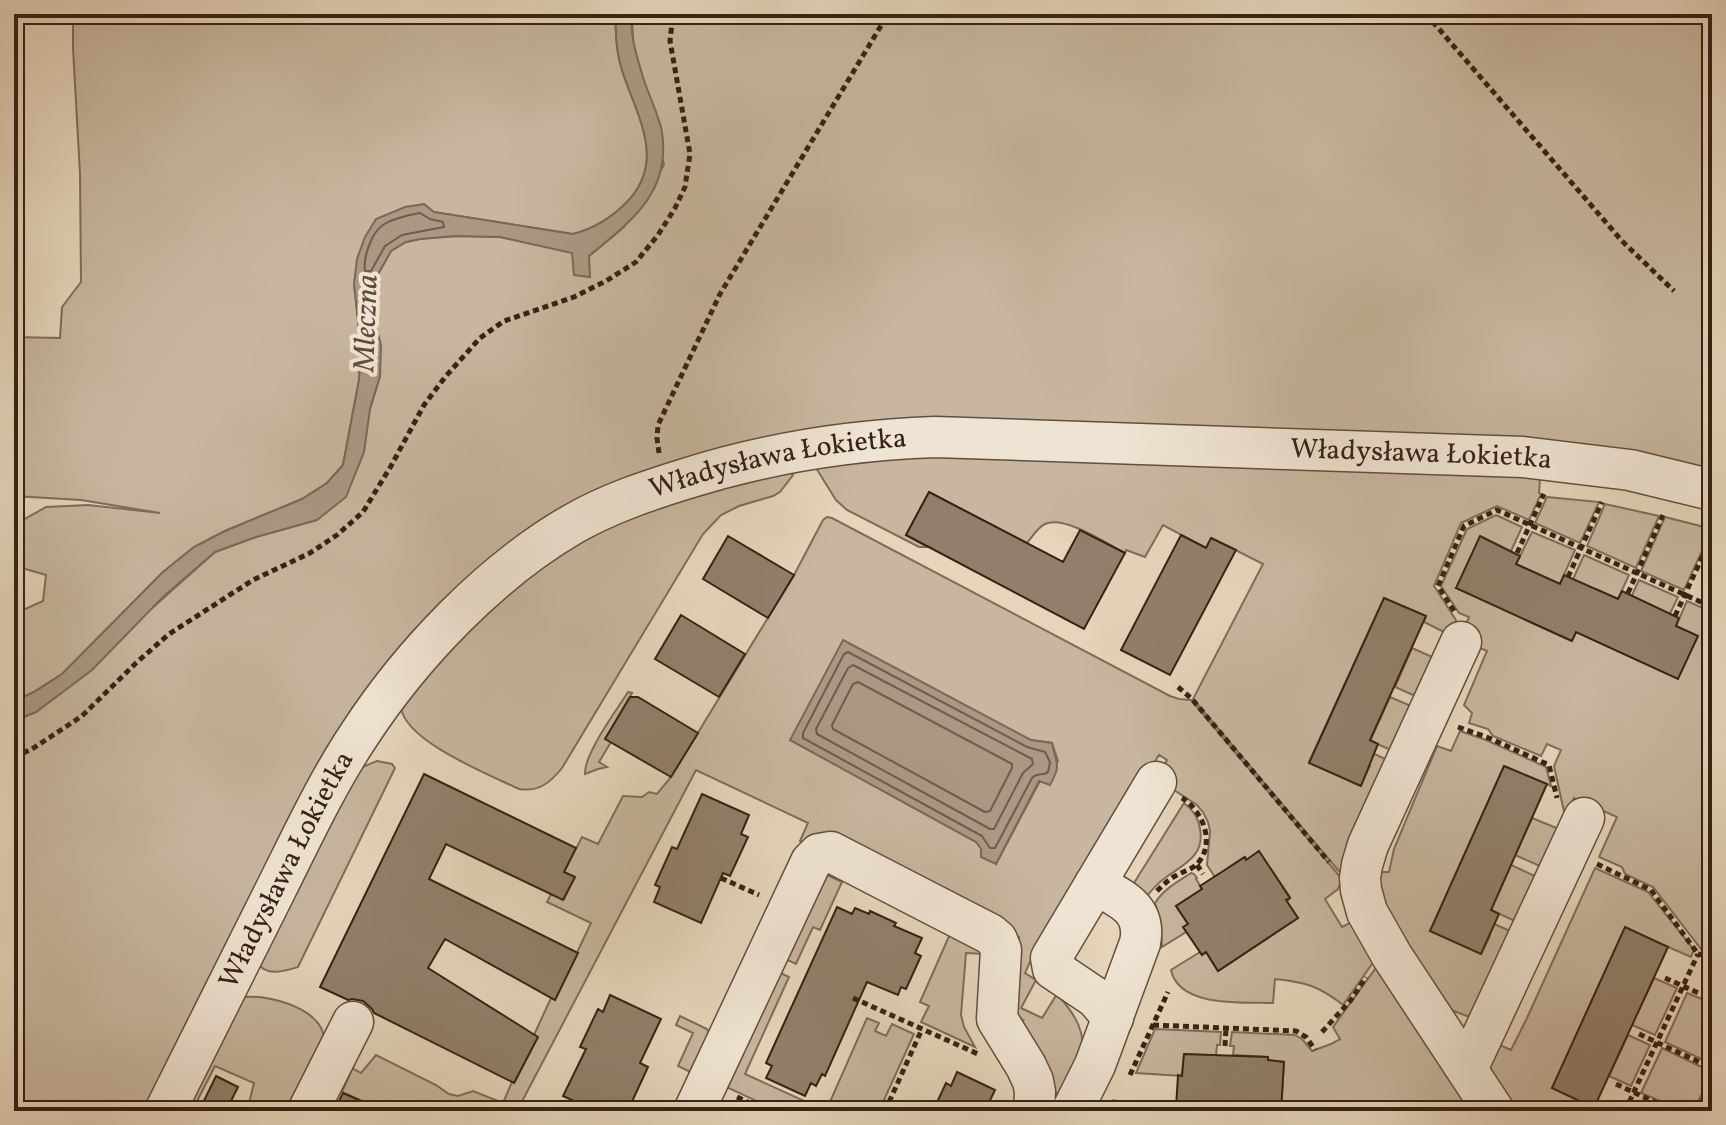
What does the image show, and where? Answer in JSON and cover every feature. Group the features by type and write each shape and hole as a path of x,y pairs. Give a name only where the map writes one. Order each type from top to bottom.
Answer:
{"street":[{"name":"Władysława Łokietka","path":"165,1111 340,764 370,719 447,627 503,574 526,555 605,508 664,485 816,447 867,440 935,437 1523,457 1630,470 1712,490"},
{"path":"1459,630 1368,845 1362,865 1361,890 1367,912 1392,956 1494,1111"},
{"path":"1113,1018 1096,998 1053,969 1051,958 1156,782"},
{"path":"1467,1069 1584,818"},
{"path":"694,1111 811,862 819,854 831,852 997,940 1001,950 998,1024 1026,1066 1032,1094"},
{"path":"1072,1111 1095,1065 1113,1018 1140,943 1142,925 1133,908 1095,884"},
{"path":"308,1111 353,1022"}],"path":[{"path":"14,757 32,749 82,716 169,634 253,580 310,553 363,512 424,405 480,338 504,321 574,297 636,262 675,208 685,187 690,154 670,41 673,14"},
{"path":"664,485 658,425 720,294 888,14"},
{"path":"1426,14 1622,241 1674,291"},
{"path":"1517,553 1544,494"},
{"path":"1568,577 1602,502"},
{"path":"1459,630 1438,586 1464,526 1497,510 1712,607"},
{"path":"1628,593 1663,515"},
{"path":"1675,616 1712,536"},
{"path":"1178,687 1192,699 1338,872 1361,890"},
{"path":"1466,730 1489,738"},
{"path":"1154,896 1167,882 1197,865 1206,839 1203,820 1193,806 1156,782"},
{"path":"1197,865 1203,874"},
{"path":"1605,868 1651,890 1698,954 1712,951"},
{"path":"721,878 789,909"},
{"path":"1625,1111 1698,954"},
{"path":"1322,1032 1351,1000 1373,966 1392,956"},
{"path":"1665,978 1712,999"},
{"path":"1125,1086 1168,992"},
{"path":"853,998 922,1029 1032,1094"},
{"path":"1153,1025 1296,1031 1306,1037 1315,1050"},
{"path":"1225,1046 1226,1028"},
{"path":"885,1111 922,1029"},
{"path":"1639,1034 1712,1068"},
{"path":"1698,1111 1712,1079"},
{"path":"1616,1084 1674,1111"},
{"path":"1117,1103 1121,1094"}],"shaded area":[{"path":"73,14 616,14 618,56 640,121 647,154 645,171 626,203 601,222 573,234 433,212 424,204 354,284 361,348 359,380 343,465 327,483 302,499 194,547 163,572 62,674 14,701 14,614 43,601 46,575 14,567 14,525 46,507 88,505 160,513 81,500 14,496 14,337 60,338 62,307 81,282"},
{"path":"632,14 1712,14 1712,474 809,433 449,601 148,1111 14,1111 14,721 36,712 215,552 317,520 370,409 380,376 370,302 372,285 391,251 406,242 420,239 500,237 589,256 624,227 664,165 633,46"},
{"path":"873,454 1533,472 1540,478 1541,494 1529,520 1497,506 1461,523 1434,586 1456,620 1450,635 1424,622 1426,616 1384,598 1309,762 1360,786 1370,766 1361,761 1366,750 1394,763 1344,875 1193,699 1263,564 1212,538 1206,548 1163,525 1145,557 1126,550 1125,553 1063,523 1045,524 1027,543 929,492 906,535 928,547 919,547 847,510 836,500 816,468"},
{"path":"791,472 793,475 780,492 721,515 703,534 562,768 544,785 519,789 489,775 450,756 406,720 401,707 430,664 534,569 642,508"},
{"path":"1547,497 1599,502 1580,543 1535,523"},
{"path":"1605,504 1659,516 1636,568 1587,546"},
{"path":"1496,515 1522,527 1507,560 1456,588 1571,641 1576,632 1697,636 1676,626 1687,601 1712,612 1712,828 1707,839 1712,841 1711,949 1701,949 1653,887 1625,874 1622,867 1599,857 1617,817 1574,798 1565,816 1554,766 1561,750 1547,744 1541,756 1493,736 1488,729 1469,723 1472,713 1464,705 1487,651 1460,639 1469,617 1459,613 1441,586 1467,529"},
{"path":"827,517 1170,696 1191,700 1342,879 1338,889 1325,899 1342,927 1358,919 1383,958 1372,964 1343,1005 1319,989 1286,980 1275,979 1273,1003 1230,1002 1199,997 1176,982 1171,970 1200,952 1202,955 1206,952 1218,971 1298,918 1287,902 1290,897 1259,852 1246,860 1244,857 1215,877 1207,865 1208,822 1197,805 1168,786 1162,769 1167,760 1159,755 1036,949 1025,973 1036,980 1021,1008 1042,1018 1057,994 1075,1018 1081,1032 1083,1048 1050,1111 1057,1095 1015,1025 1023,1020 1007,1012 1018,989 1019,937 954,902 800,841 808,823 696,770 517,1111 384,1111 342,1092 352,1068 361,1073 376,1055 449,1094 458,1096 473,1091 503,1103 537,1037 534,1035 551,998 555,999 591,923 547,902 551,894 564,899 575,877 564,872 582,837 598,844 623,796 642,797 649,792 657,794 671,777","holes":["791,740 1031,740 1052,743 1058,761 1040,781 996,864 977,842"]},
{"path":"1665,517 1712,529 1684,590 1641,571"},
{"path":"1532,532 1575,550 1560,584 1516,564"},
{"path":"1584,555 1629,575 1618,599 1596,589 1591,598 1569,588"},
{"path":"1639,580 1678,597 1666,622 1628,604"},
{"path":"1412,648 1439,660 1422,699 1395,687"},
{"path":"628,692 632,693 606,738 611,742 599,762 607,767 585,774 595,744"},
{"path":"1390,697 1418,709 1398,753 1370,741"},
{"path":"1460,731 1546,767 1551,786 1504,766 1430,931 1481,954 1490,936 1486,920 1512,932 1472,1018 1438,1005 1379,912 1373,872 1389,872 1394,849 1437,746 1451,751"},
{"path":"377,761 392,764 395,768 298,967 276,972 266,970 258,963 360,768"},
{"path":"1184,803 1198,821 1199,846 1192,858 1159,883 1143,901 1129,891"},
{"path":"1532,818 1559,829 1542,867 1515,855"},
{"path":"1511,865 1537,877 1517,922 1491,910"},
{"path":"1595,868 1648,892 1694,950 1691,957 1625,928 1552,1088 1602,1111 1507,1111 1487,1081 1490,1049 1500,1045 1511,1050"},
{"path":"1191,873 1202,889 1176,906 1188,924 1186,932 1162,947 1161,923 1155,903"},
{"path":"825,874 842,882 820,930 813,927 796,964 779,956"},
{"path":"950,934 986,954 966,953 961,1015 975,1047 921,1022 929,1006 920,1002"},
{"path":"1386,963 1481,1111 1281,1111 1284,1062 1268,1060 1268,1057 1233,1055 1234,1046 1230,1046 1232,1032 1295,1035 1312,1051 1331,1044 1340,1039 1333,1027 1375,969"},
{"path":"772,969 789,977 745,1074 826,1111 778,1111 720,1084"},
{"path":"1654,978 1677,988 1655,1035 1632,1025"},
{"path":"1687,993 1712,1003 1712,1064 1665,1042"},
{"path":"239,999 270,999 296,1007 317,1022 323,1033 323,1050 298,1111 253,1111 248,1107 254,1083 215,1066 192,1111 182,1111"},
{"path":"680,1016 707,1029 710,1035 697,1075 678,1066 693,1033 676,1025"},
{"path":"867,1018 879,1023 875,1031 886,1036 892,1024 914,1034 879,1111 826,1111"},
{"path":"1155,1029 1221,1032 1220,1045 1217,1045 1216,1056 1184,1054 1182,1076 1136,1073"},
{"path":"1628,1035 1650,1045 1631,1086 1609,1076"},
{"path":"1662,1048 1712,1072 1694,1111 1684,1111 1641,1093"}],"water":[{"name":"Mleczna","path":"616,14 632,14 634,44 662,132 663,153 654,189 645,204 589,256 590,277 574,275 572,253 500,237 420,239 406,242 391,251 372,285 370,302 381,345 380,376 370,409 364,452 346,497 317,520 215,552 163,597 92,670 36,712 14,721 14,701 62,674 163,572 194,547 302,499 327,483 343,465 359,380 361,348 354,284 357,259 376,219 405,207 424,204 434,212 573,234 601,222 626,203 645,171 647,154 640,121 618,56"},
{"path":"843,640 1031,740 1052,743 1057,764 1054,778 1050,785 1039,781 996,864 981,857 981,849 976,842 790,740"}],"building":[{"path":"929,492 1063,562 1080,530 1125,553 1084,629 906,535"},
{"path":"1181,535 1206,548 1211,538 1236,550 1170,675 1121,650"},
{"path":"728,536 794,575 768,618 703,579"},
{"path":"1480,536 1520,556 1516,564 1560,584 1564,575 1618,599 1622,591 1679,618 1676,626 1698,636 1678,679 1576,632 1572,641 1456,588"},
{"path":"1384,598 1426,616 1370,740 1378,744 1361,786 1309,763"},
{"path":"681,615 745,654 719,697 655,659"},
{"path":"630,697 638,697 698,733 671,777 605,739"},
{"path":"1504,766 1547,784 1491,910 1499,914 1481,954 1430,931"},
{"path":"424,774 576,848 564,872 575,877 563,900 446,844 429,879 578,953 555,1000 445,939 428,968 538,1037 514,1083 374,1013 363,1001 348,1000 320,987"},
{"path":"702,794 749,815 741,834 748,837 730,876 723,873 701,923 654,902 660,887 655,885 672,847 677,849"},
{"path":"1259,851 1290,898 1286,900 1298,918 1218,971 1206,952 1202,955 1183,927 1188,924 1176,906 1202,889 1200,886"},
{"path":"837,907 852,914 855,908 869,914 870,911 922,938 915,953 921,956 906,989 901,987 898,995 867,982 825,1076 822,1074 816,1086 811,1083 805,1096 766,1078 772,1066 766,1063"},
{"path":"1625,927 1668,947 1594,1108 1552,1088"},
{"path":"610,995 661,1019 640,1063 648,1067 630,1106 623,1103 619,1111 596,1111 563,1096 586,1049 580,1047 598,1009 603,1012"},
{"path":"1184,1054 1268,1057 1268,1060 1284,1062 1281,1111 1179,1111 1176,1108 1178,1075 1182,1076"},
{"path":"957,1072 995,1090 985,1111 933,1111 946,1083 951,1086"},
{"path":"216,1076 238,1087 226,1111 199,1111"},
{"path":"343,1093 384,1111 334,1111"}]}
